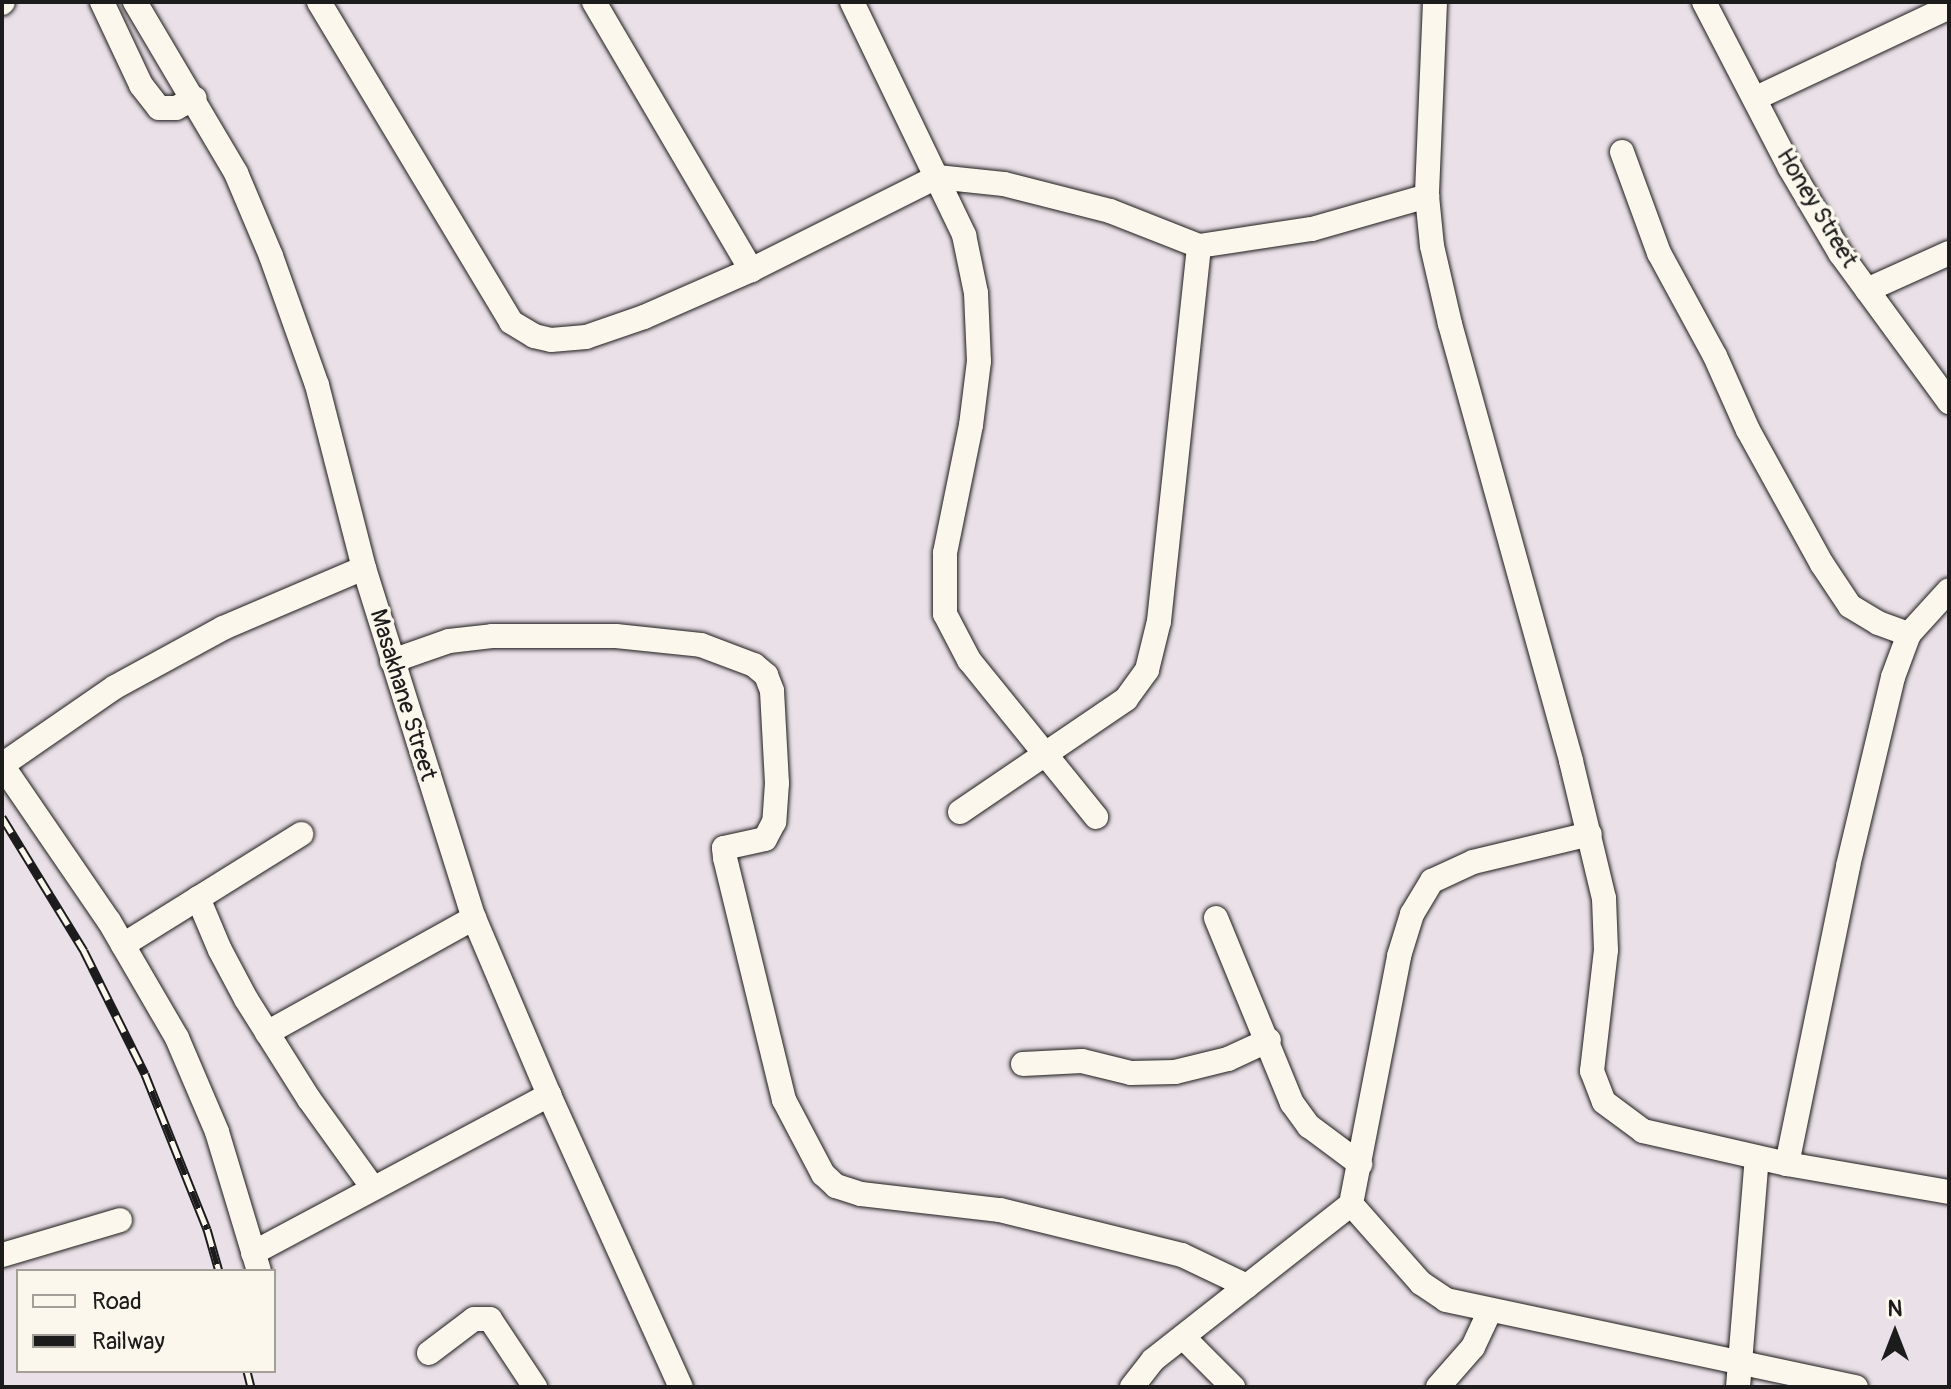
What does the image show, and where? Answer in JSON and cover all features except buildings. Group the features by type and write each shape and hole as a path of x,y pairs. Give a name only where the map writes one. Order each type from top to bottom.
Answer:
{"street":[{"path":"102,2 141,85 159,108 176,108 195,98"},
{"name":"Masakhane Street","path":"135,2 195,98 236,173 293,316 317,385 364,568 474,918 549,1095 681,1387"},
{"path":"319,2 511,322 534,336 551,340 586,337 751,270 937,177 1004,184 1110,211 1199,246 1312,229 1427,196"},
{"path":"594,2 751,270"},
{"path":"852,2 964,235 976,293 979,361 971,425 945,553 943,603 969,660 1096,817"},
{"path":"1435,2 1427,196 1432,246 1450,324 1590,834 1604,898 1606,950 1592,1071 1604,1102 1643,1131 1787,1164 1949,1192"},
{"name":"Honey Street","path":"1704,2 1816,213 1867,290 1949,402"},
{"path":"1756,98 1949,7"},
{"path":"1622,152 1659,253 1715,356 1748,430 1822,564 1850,606 1878,623 1909,634"},
{"path":"960,812 1126,699 1147,670 1159,621 1199,246"},
{"path":"1867,290 1949,253"},
{"path":"364,568 223,628 115,687 2,765 123,945 177,1038 217,1132 256,1262 373,1188 549,1095"},
{"path":"1787,1164 1865,788 1893,677 1909,634 1949,590"},
{"path":"392,661 449,641 492,636 616,636 673,639 701,645 754,665 766,675 772,691 777,783 774,822 765,839 724,848 725,858 784,1100 823,1174 836,1186 861,1194 1000,1210 1182,1255 1247,1286"},
{"path":"123,945 301,834"},
{"path":"1132,1387 1153,1360 1351,1204 1399,956 1412,914 1432,881 1473,862 1590,834"},
{"path":"198,898 220,950 267,1033 373,1188"},
{"path":"267,1033 474,918"},
{"path":"1216,918 1269,1040 1292,1103 1309,1126 1360,1164"},
{"path":"1023,1064 1082,1061 1131,1073 1175,1072 1228,1059 1269,1040"},
{"path":"1739,1376 1757,1158"},
{"path":"1351,1204 1421,1283 1446,1300 1739,1376 1856,1387"},
{"path":"2,1255 120,1220"},
{"path":"1438,1387 1473,1347 1489,1312"},
{"path":"429,1353 474,1319 490,1319 535,1387"},
{"path":"1183,1337 1233,1387"}],"railway":[{"path":"2,817 84,951 145,1074 207,1229 218,1269"},
{"path":"248,1373 251,1387"}]}
